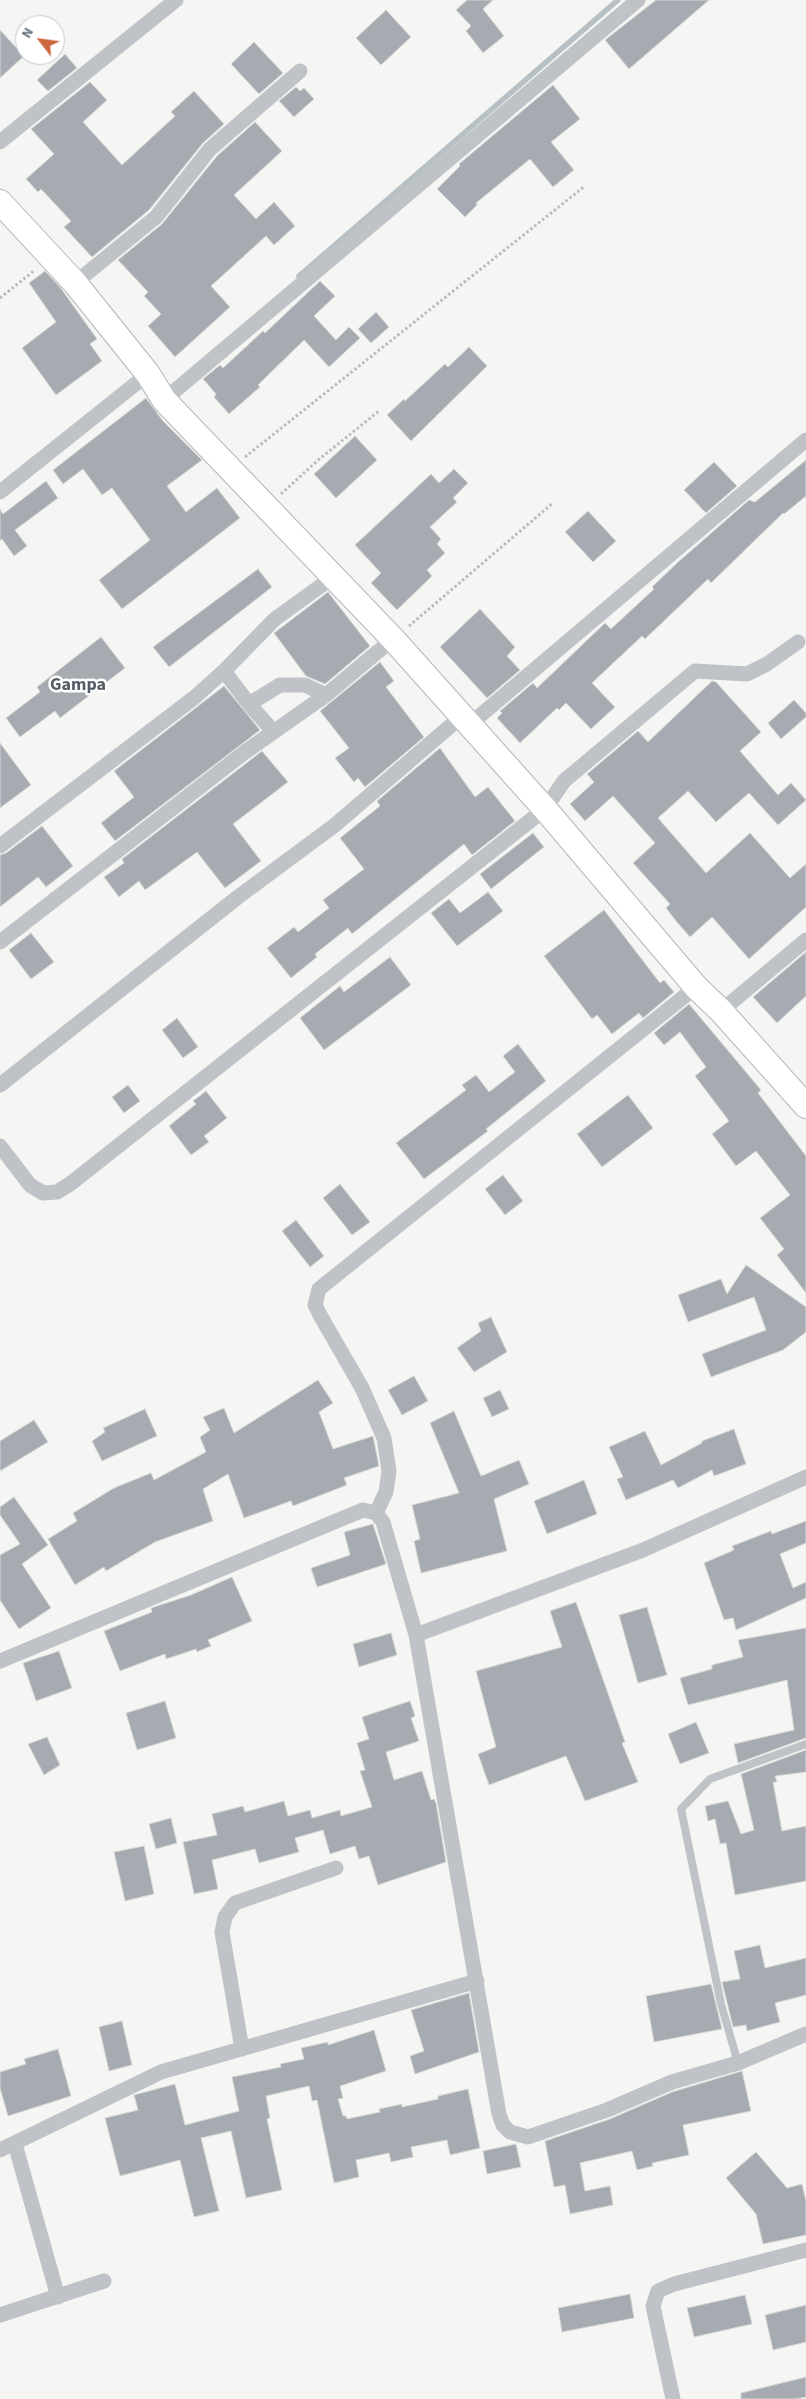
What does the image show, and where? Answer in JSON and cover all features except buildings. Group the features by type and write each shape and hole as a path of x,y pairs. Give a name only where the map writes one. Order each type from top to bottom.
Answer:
{"main road":[{"path":"0,202 74,284 148,374 164,400 393,639 545,809 696,987 721,1011 806,1106"}],"street":[{"path":"0,142 176,0"},
{"path":"164,400 638,0"},
{"path":"74,284 156,217 210,149 300,71"},
{"path":"0,492 148,374"},
{"path":"0,1085 230,903 335,825 466,721 806,440"},
{"path":"0,846 195,697 224,671 275,619 333,577"},
{"path":"0,942 274,731 326,695 393,639"},
{"path":"0,1146 30,1186 43,1193 57,1192 70,1184 545,809 564,781 695,671 747,674 767,664 798,642"},
{"path":"224,671 249,704 274,731"},
{"path":"249,704 280,685 305,685 326,695"},
{"path":"721,1011 806,940"},
{"path":"376,1513 386,1492 389,1471 384,1438 362,1388 315,1305 319,1289 696,987"},
{"path":"416,1634 643,1550 806,1477"},
{"path":"0,1661 363,1510 376,1513 383,1522 416,1634 478,1981 499,2114 503,2125 510,2132 518,2136 528,2137 607,2110 672,2082 738,2063 806,2034"},
{"path":"242,2049 222,1932 225,1917 235,1903 336,1868"},
{"path":"0,2150 161,2072 478,1981"},
{"path":"15,2144 58,2297"},
{"path":"673,2399 653,2306 658,2291 674,2284 806,2250"},
{"path":"0,2314 104,2282"}],"lane":[{"path":"738,2063 721,2004 681,1808 710,1779 806,1744"}],"path":[{"path":"231,468 585,186"},
{"path":"0,298 51,258"},
{"path":"268,507 317,461 379,411"},
{"path":"393,639 553,503"}],"waterway":[{"path":"299,276 618,0"}],"district":[{"name":"Gampa","path":"78,686"}]}
